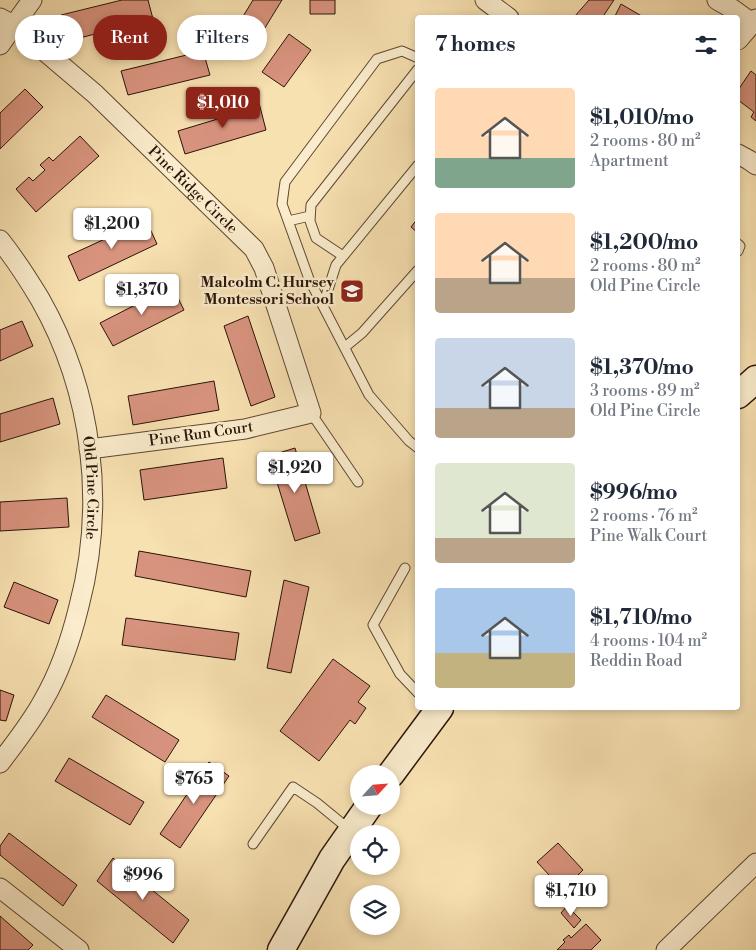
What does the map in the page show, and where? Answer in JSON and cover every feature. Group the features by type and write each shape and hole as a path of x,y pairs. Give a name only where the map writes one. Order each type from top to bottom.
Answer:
{"street":[{"path":"0,45 7,22 32,0"},
{"path":"717,0 754,21 740,38"},
{"path":"489,3 505,15"},
{"name":"Pine Ridge Circle","path":"7,22 95,94 254,249 264,268 311,413"},
{"path":"740,155 756,165"},
{"name":"Old Pine Circle","path":"0,240 18,263 40,300 59,337 66,356 85,420 92,475 93,505 90,558 85,586 69,644 43,701 26,729 0,763"},
{"path":"740,393 756,379"},
{"name":"Pine Run Court","path":"89,449 245,429 311,413"},
{"path":"397,765 435,710"},
{"path":"281,950 332,859 350,834"},
{"path":"666,950 756,863"},
{"path":"0,888 78,950"}],"lane":[{"path":"415,57 402,51 377,58 285,182 282,204 309,279 369,395 415,446"},
{"path":"343,256 316,238 310,221 311,205 415,73"},
{"path":"323,305 336,265 415,168"},
{"path":"288,221 310,216"},
{"path":"345,347 362,333 415,273"},
{"path":"311,413 358,482"},
{"path":"405,568 373,625 400,674 415,690"},
{"path":"253,844 293,787 317,802 350,829"}],"building":[{"path":"122,0 148,0 152,15 93,15 93,35 83,37 83,15 61,15"},
{"path":"253,0 282,0 267,25 267,15 244,15"},
{"path":"310,0 335,0 335,14 310,14"},
{"path":"589,0 614,0 604,15 576,15"},
{"path":"621,4 640,15 616,15"},
{"path":"289,34 311,50 284,87 262,72"},
{"path":"177,57 177,60 206,60 210,75 128,95 121,71"},
{"path":"751,71 756,75 756,121 751,117 754,112 740,102 740,87"},
{"path":"25,89 43,107 0,149 0,113"},
{"path":"259,103 266,130 185,154 178,131 234,114 233,111"},
{"path":"80,136 99,156 36,212 16,189 29,177 33,181 45,170 40,165 49,157 53,161"},
{"path":"146,220 157,244 79,281 68,256"},
{"path":"415,222 415,230 411,227"},
{"path":"172,286 184,310 113,346 100,323"},
{"path":"248,316 275,397 251,406 224,326"},
{"path":"22,321 33,346 0,361 0,330"},
{"path":"214,381 219,410 133,425 128,396"},
{"path":"53,398 60,424 0,442 0,414"},
{"path":"295,448 320,533 295,541 269,456"},
{"path":"223,458 227,488 144,500 140,470"},
{"path":"67,498 69,527 0,531 0,502"},
{"path":"139,551 251,571 246,597 135,576"},
{"path":"284,580 309,587 291,673 267,668"},
{"path":"14,582 58,600 49,624 4,607"},
{"path":"126,618 239,633 235,660 122,645"},
{"path":"333,659 370,686 358,702 366,708 355,724 350,720 319,761 280,731"},
{"path":"0,690 14,695 6,721 0,720"},
{"path":"106,695 179,740 165,762 92,717"},
{"path":"69,758 144,802 130,825 55,781"},
{"path":"209,762 229,776 180,848 160,834"},
{"path":"9,833 77,885 63,906 0,855 0,846"},
{"path":"558,843 583,870 563,890 537,862"},
{"path":"113,858 189,920 173,943 97,881"},
{"path":"567,906 581,920 574,928 561,913"},
{"path":"0,916 33,945 28,950 0,950"},
{"path":"586,924 601,940 591,950 557,950 565,942 563,940 569,935 571,938"}],"place":[{"name":"Malcolm C. Hursey Montessori School","path":"352,291"}]}
